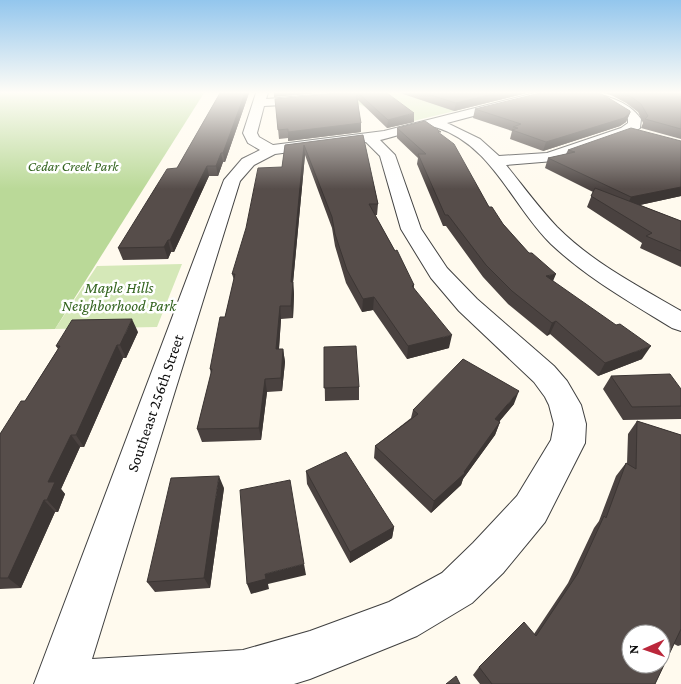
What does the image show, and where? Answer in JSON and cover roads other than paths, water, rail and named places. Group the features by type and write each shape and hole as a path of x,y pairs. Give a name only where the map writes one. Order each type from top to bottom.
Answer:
{"street":[{"path":"254,125 251,136 253,140 271,150 370,137 424,125"},
{"path":"448,125 503,161 559,215"},
{"path":"503,161 549,158 626,132 635,125"},
{"path":"626,132 643,135"},
{"path":"85,684 243,675 310,655 401,620 457,588 488,558 531,509 568,443 570,424 565,406 544,374 468,305 439,273 411,229 387,155 370,137"},
{"name":"Southeast 256th Street","path":"59,684 232,180 248,162 271,150"},
{"path":"503,161 539,219 558,239 585,262 681,322"}],"park label":[{"name":"Cedar Creek Park","path":"73,166"},
{"name":"Maple Hills Neighborhood Park","path":"119,296"}]}
